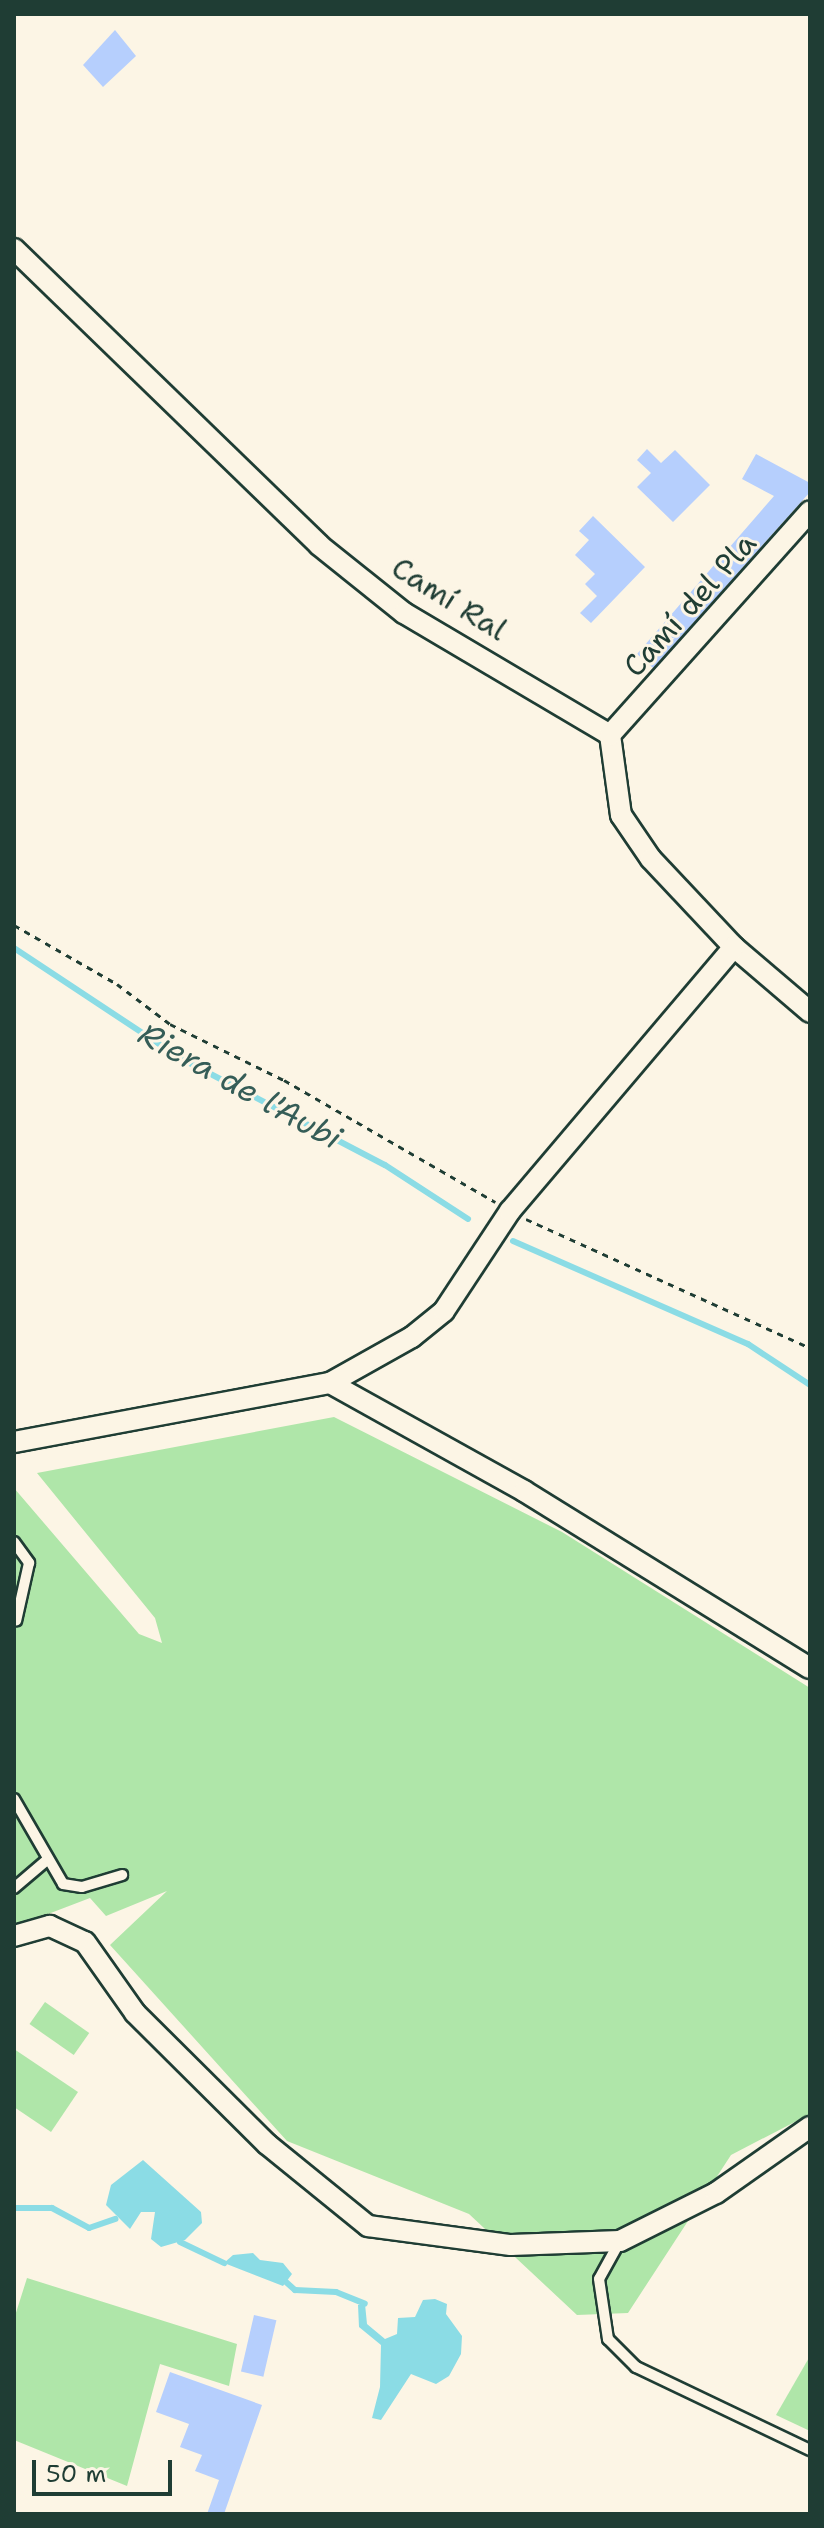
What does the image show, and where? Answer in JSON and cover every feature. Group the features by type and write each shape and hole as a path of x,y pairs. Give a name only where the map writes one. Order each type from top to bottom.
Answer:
{"street":[{"name":"Camí Ral","path":"14,249 331,555 404,613 610,735"},
{"name":"Camí del Pla","path":"610,735 810,511"},
{"path":"610,735 621,815 651,859 734,947 810,1012"},
{"path":"14,1442 330,1383 412,1337 444,1311 510,1211 734,947"},
{"path":"330,1383 524,1491 810,1668"},
{"path":"14,1936 50,1926 85,1942 135,2013 267,2144 368,2226 511,2245 620,2241 716,2193 810,2127"}],"lane":[{"path":"14,1542 29,1563 16,1621"},
{"path":"14,1799 63,1884 82,1887 122,1875"},
{"path":"14,1888 47,1860"},
{"path":"620,2241 599,2279 608,2339 636,2367 810,2450"}],"path":[{"path":"14,925 117,984 170,1024 284,1080 510,1211 810,1348"}],"green space":[{"path":"334,1417 562,1532 810,1688 810,2114 731,2155 628,2313 577,2315 469,2214 287,2141 110,1945 167,1891 106,1916 90,1898 14,1927 14,1488 139,1634 162,1643 155,1618 37,1473"},
{"path":"45,2002 89,2033 74,2055 30,2024"},
{"path":"14,2049 78,2092 51,2132 14,2107"},
{"path":"27,2278 237,2344 229,2386 160,2364 127,2486 14,2440 14,2319"},
{"path":"810,2356 810,2431 776,2415"}],"water":[{"path":"143,2160 201,2212 202,2223 185,2240 161,2247 151,2239 155,2212 141,2212 130,2229 106,2205 111,2185"},
{"path":"253,2253 260,2260 283,2263 292,2274 283,2286 224,2263 233,2255"},
{"path":"435,2299 447,2304 446,2314 462,2336 461,2354 449,2376 436,2384 411,2374 381,2420 372,2418 380,2387 381,2345 359,2327 358,2305 365,2304 367,2324 385,2339 397,2334 398,2318 415,2317 423,2300"}],"building":[{"path":"115,30 136,56 103,87 83,65"},
{"path":"647,449 661,463 675,450 710,485 673,522 637,487 651,473 637,460"},
{"path":"756,454 810,483 810,492 653,668 637,654 774,496 742,479"},
{"path":"593,516 645,567 591,623 580,613 597,596 585,584 595,574 575,555 589,540 579,531"},
{"path":"254,2315 276,2320 263,2377 241,2372"},
{"path":"170,2372 262,2405 224,2514 207,2514 219,2480 195,2471 202,2455 180,2447 189,2424 156,2412"}],"waterway":[{"name":"Riera de l'Aubi","path":"14,948 180,1058 385,1165 468,1219"},
{"name":"Riera de l'Aubi","path":"513,1241 748,1344 810,1385"},
{"path":"14,2208 52,2208 89,2228 115,2219"},
{"path":"180,2242 224,2263"},
{"path":"286,2282 295,2290 336,2292 365,2304"}]}
